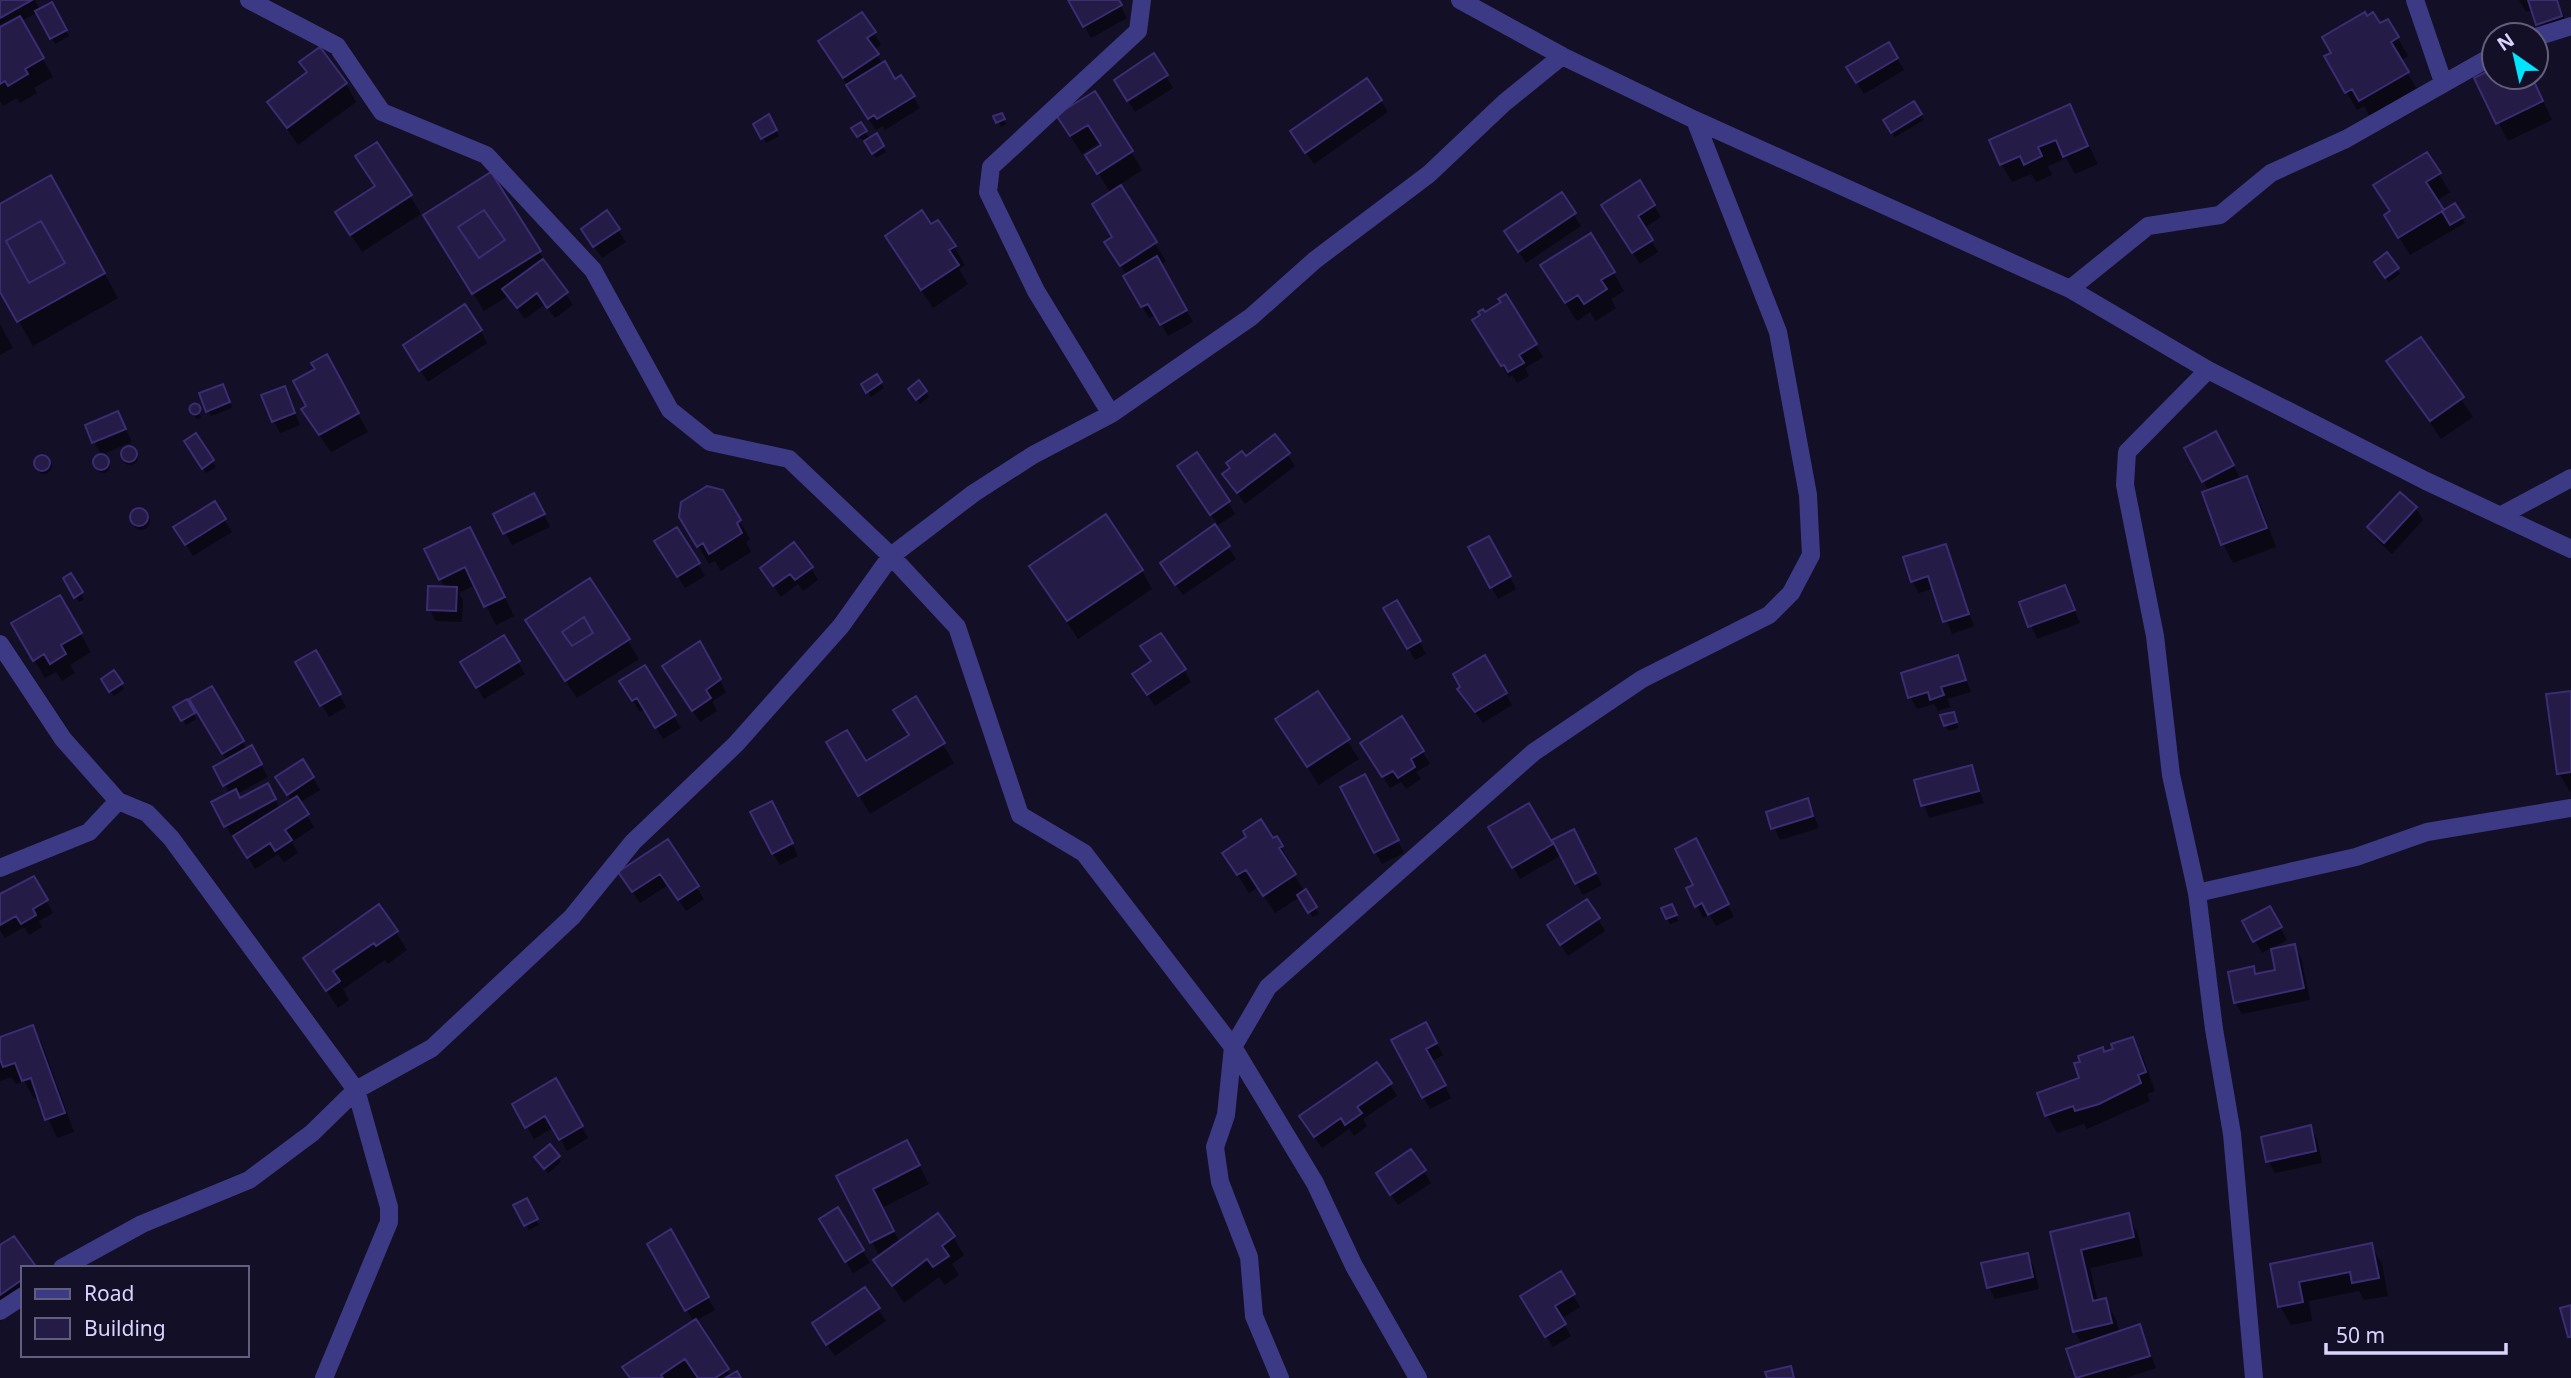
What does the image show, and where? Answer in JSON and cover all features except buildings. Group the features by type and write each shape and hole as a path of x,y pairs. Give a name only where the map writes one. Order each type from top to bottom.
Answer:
{"street":[{"path":"249,0 337,46 382,112 486,155 593,270 670,410 710,442 789,459 891,556 957,627 1020,815 1084,853 1233,1047 1315,1183 1354,1266 1418,1378"},
{"path":"1111,414 1036,291 988,192 991,167 1138,31 1142,0"},
{"path":"1460,0 1562,56 1695,120 2070,289 2208,370 2571,549"},
{"path":"2415,0 2443,82"},
{"path":"2550,33 2571,26"},
{"path":"66,1266 142,1224 249,1180 312,1133 356,1090 432,1048 572,917 633,842 736,744 841,626 891,556 974,493 1023,461 1111,414 1251,317 1315,260 1429,174 1504,103 1562,56"},
{"path":"2070,289 2148,226 2220,215 2271,173 2346,139 2480,62"},
{"path":"1280,1378 1254,1316 1249,1257 1220,1182 1216,1147 1226,1115 1233,1047 1268,987 1534,752 1642,679 1769,615 1791,593 1811,555 1808,495 1778,332 1695,120"},
{"path":"2208,370 2127,452 2125,485 2155,636 2171,775 2197,893 2214,1029 2232,1134 2254,1378"},
{"path":"2500,516 2571,478"},
{"path":"0,644 64,739 118,801 148,813 171,838 356,1090 390,1207 389,1222 324,1378"},
{"path":"0,869 89,832 118,801"},
{"path":"2197,893 2356,857 2427,832 2571,808"},
{"path":"0,1311 21,1297"}]}
